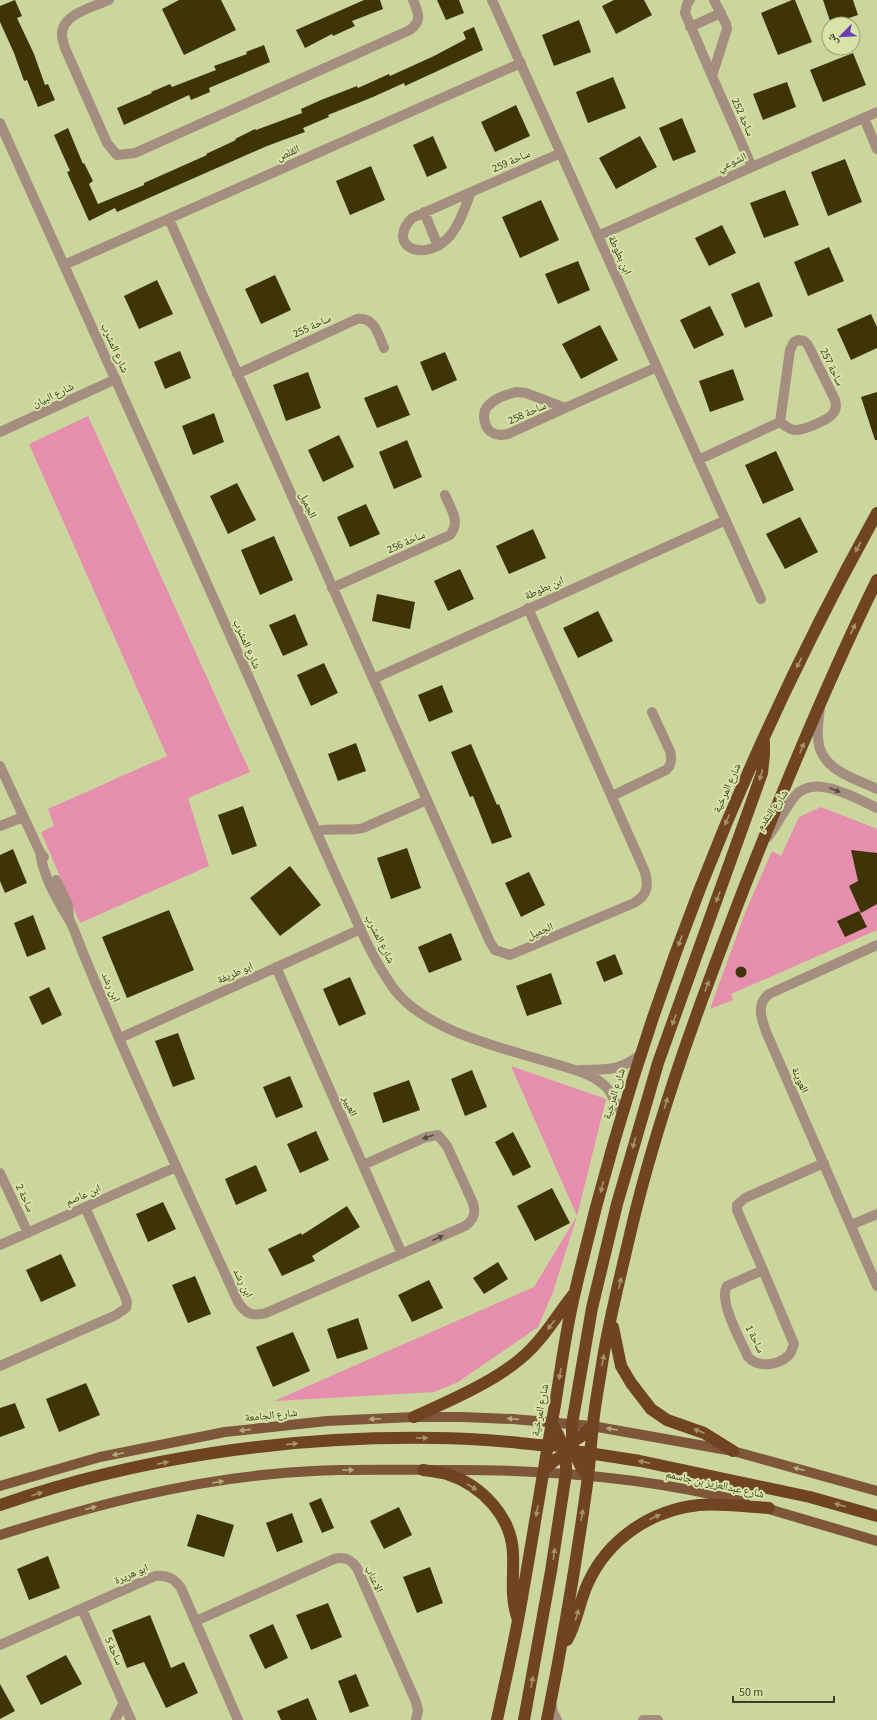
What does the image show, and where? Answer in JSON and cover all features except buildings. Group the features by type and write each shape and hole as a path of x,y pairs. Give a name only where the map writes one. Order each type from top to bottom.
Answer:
{"highway":[{"name":"شارع المرخية","path":"497,1720 518,1620 574,1294 621,1116 640,1055 690,913 723,829 764,736 841,577 877,513"},
{"path":"547,1720 561,1650 588,1476 592,1426 603,1360 632,1228 672,1084 707,984 759,851 820,704 852,631 877,580"},
{"path":"524,1720 551,1571 572,1424 592,1308 625,1175 658,1062 762,773 764,736"},
{"path":"414,1417 466,1392 515,1362 531,1349 574,1294"},
{"path":"611,1321 621,1366 631,1383 651,1409 667,1420 704,1433 733,1451"},
{"path":"551,1423 588,1476"},
{"path":"543,1472 556,1458 592,1426"},
{"path":"0,1506 63,1486 113,1473 214,1454 313,1442 408,1437 456,1438 569,1448 640,1461 810,1497 877,1516"},
{"path":"422,1470 446,1474 468,1484 484,1494 500,1515 509,1535 513,1552 511,1590 518,1620"},
{"path":"561,1650 575,1623 582,1597 594,1570 612,1547 634,1528 659,1515 686,1507 714,1505 769,1508"}],"main road":[{"name":"شارع الجامعة","path":"0,1486 100,1457 225,1432 327,1421 414,1417 469,1417 551,1423"},
{"path":"551,1423 592,1426 733,1451 877,1491"},
{"path":"0,1535 101,1505 195,1485 272,1474 310,1471 422,1470 543,1472"},
{"name":"شارع عبدالعزيز بن جاسمم","path":"543,1472 566,1473 661,1484 769,1508 877,1541"}],"street":[{"path":"109,0 68,19 63,27 62,35 65,48 107,143 117,155 123,156 142,150 410,30 419,19 413,0"},
{"name":"ابن بطوطة","path":"492,0 761,599"},
{"name":"ساحة 252","path":"690,0 687,4 685,13 690,27 752,167"},
{"path":"712,76 726,36 726,24 714,0"},
{"path":"690,27 721,13"},
{"name":"القلص","path":"64,265 521,64"},
{"name":"الشوعي","path":"598,236 877,112"},
{"path":"864,118 877,149"},
{"name":"شارع المشرب","path":"0,123 116,379 316,831 361,929 386,976 395,990 408,1004 439,1025 462,1035 576,1070 597,1079 607,1087 621,1116"},
{"name":"ساحة 259","path":"471,192 454,230 447,239 438,246 425,251 416,251 409,247 404,241 403,234 406,225 412,218 424,212 561,153"},
{"path":"424,212 438,246"},
{"name":"الجميل","path":"169,219 490,942 495,950 510,955 634,903 642,898 647,891 648,882 612,796 528,608"},
{"name":"ساحة 255","path":"237,374 356,319 366,319 374,326 384,348"},
{"name":"ساحة 257","path":"801,340 808,345 812,351 835,400 836,406 830,417 804,429 792,429 780,422 790,350 794,342 801,340"},
{"name":"ساحة 258","path":"565,408 526,393 516,392 494,401 487,407 484,414 487,429 491,433 499,435 508,434 657,367"},
{"name":"شارع البيان","path":"0,432 116,379"},
{"path":"698,460 780,422"},
{"name":"ساحة 256","path":"332,588 450,535 455,528 456,520 444,495"},
{"name":"ابن بطوطة","path":"373,679 726,520"},
{"path":"820,704 818,738 819,747 825,760 836,770 877,789"},
{"path":"612,796 670,767 672,757 652,712"},
{"name":"ابن رشد","path":"0,766 40,852 48,861 68,905 69,919 120,1038 176,1167 243,1310 257,1316 266,1313 402,1254 470,1222 475,1211 473,1203 447,1146 438,1135 426,1137 363,1165"},
{"name":"شارع التقدم","path":"759,851 796,795 813,787 827,787 877,808"},
{"path":"316,831 327,829 353,830 363,828 427,800"},
{"path":"0,826 23,817"},
{"name":"ابو طريفة","path":"120,1038 361,929"},
{"name":"العوينة","path":"877,945 781,988 764,998 761,1004 761,1017 877,1286"},
{"name":"العبير","path":"276,967 402,1254"},
{"name":"شارع المشرب","path":"576,1070 620,1068 640,1055"},
{"name":"ساحة 1","path":"763,1270 728,1286 724,1295 727,1309 748,1358 753,1363 760,1365 769,1364 783,1359 792,1351 794,1344 763,1270 737,1210 737,1205 745,1198 824,1163"},
{"name":"ابن عاصم","path":"0,1245 176,1167"},
{"name":"ساحة 2","path":"0,1173 28,1233"},
{"path":"0,1366 116,1315 126,1308 127,1302 124,1294 85,1207"},
{"path":"851,1225 877,1214"},
{"name":"الاعناب","path":"196,1621 334,1558 339,1557 349,1559 357,1568 416,1702 418,1710 416,1720"},
{"name":"ابو هريرة","path":"0,1645 155,1576 164,1575 176,1582 181,1588 238,1720"},
{"name":"ساحة 5","path":"82,1608 131,1720"},
{"path":"551,1702 553,1712 558,1720"},
{"path":"115,1720 123,1704"},
{"path":"642,1720 658,1720"}],"shaded area":[{"path":"88,416 250,772 188,798 209,866 80,923 41,832 54,826 48,809 167,756 29,444"},
{"path":"821,807 877,829 877,930 731,994 733,1000 710,1009 745,913 772,851 781,856 799,817"},
{"path":"511,1066 606,1099 577,1216"},
{"path":"577,1216 553,1292 538,1327 458,1382 434,1392 274,1401 534,1287"}]}
